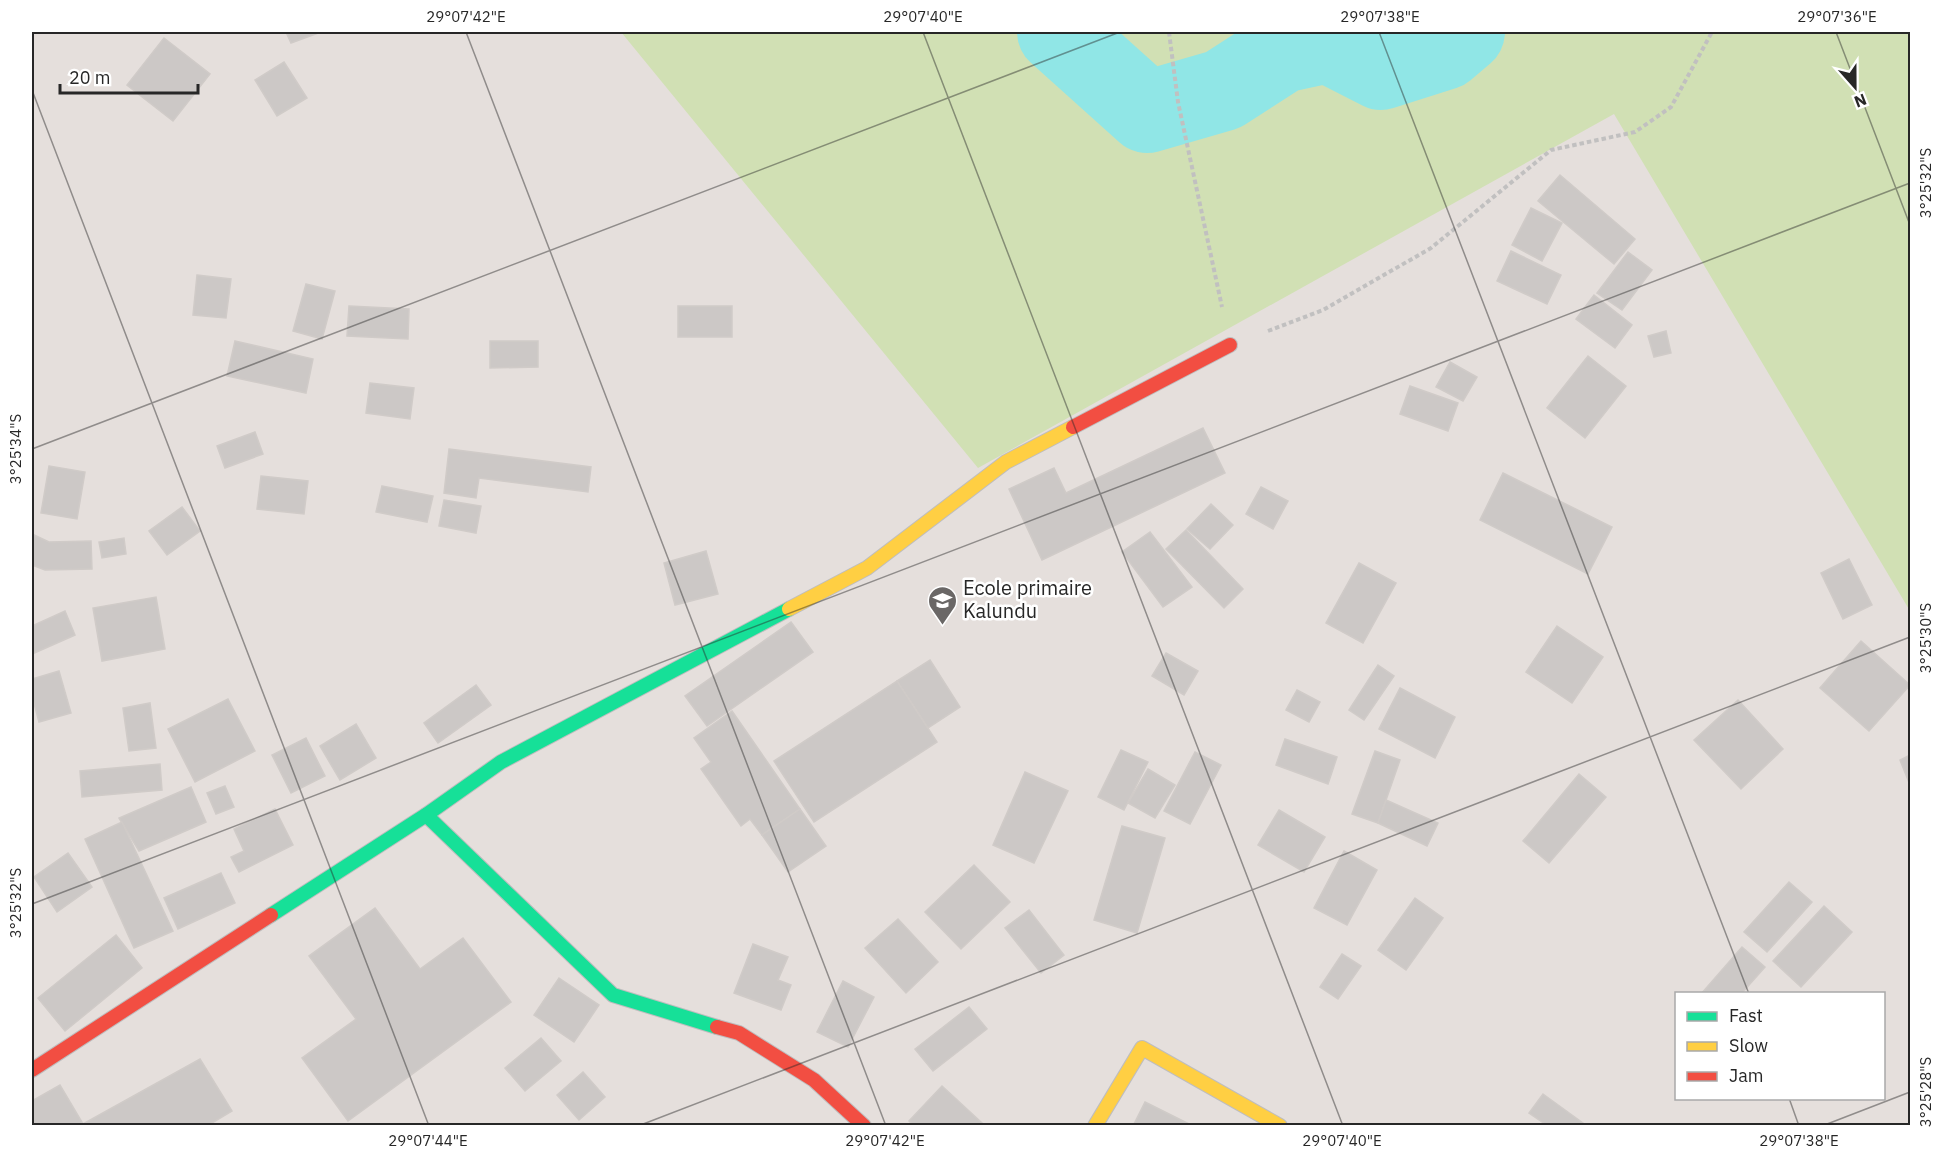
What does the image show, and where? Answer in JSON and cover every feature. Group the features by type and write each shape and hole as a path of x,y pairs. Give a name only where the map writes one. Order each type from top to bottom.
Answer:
{"street":[{"path":"32,1070 426,815 501,762 867,568 1006,462 1230,345"},
{"path":"426,815 613,995 739,1033 814,1080 864,1125"},
{"path":"1095,1125 1142,1048 1280,1125"}],"path":[{"path":"1168,32 1178,102 1230,345 1323,310 1431,248 1551,150 1635,132 1671,107 1712,32"}],"green space":[{"path":"621,32 1910,32 1910,611 1614,114 978,468"}],"building":[{"path":"286,32 321,32 291,43"},
{"path":"164,38 210,74 173,121 127,85"},
{"path":"284,62 307,98 277,116 255,80"},
{"path":"1560,175 1635,239 1614,264 1538,201"},
{"path":"1531,208 1562,223 1542,261 1512,245"},
{"path":"1511,251 1561,275 1547,304 1497,281"},
{"path":"1628,252 1652,270 1622,310 1597,293"},
{"path":"197,275 231,279 226,318 193,315"},
{"path":"306,284 335,291 322,339 293,331"},
{"path":"1594,295 1632,325 1615,348 1576,319"},
{"path":"349,306 409,309 408,339 347,336"},
{"path":"678,306 732,306 732,337 678,337"},
{"path":"1666,331 1671,353 1654,357 1648,336"},
{"path":"235,341 313,359 306,393 227,376"},
{"path":"490,341 538,341 538,367 490,368"},
{"path":"1588,356 1626,386 1585,438 1547,408"},
{"path":"1450,362 1477,377 1463,401 1436,387"},
{"path":"370,383 414,388 410,419 366,413"},
{"path":"1410,386 1458,403 1448,431 1400,414"},
{"path":"1203,428 1225,473 1042,560 1009,489 1054,468 1066,493"},
{"path":"255,432 263,454 225,468 217,446"},
{"path":"449,449 591,467 588,492 479,478 476,498 444,493"},
{"path":"49,466 85,472 77,519 41,513"},
{"path":"1503,473 1612,527 1588,574 1480,520"},
{"path":"261,476 308,481 304,514 257,509"},
{"path":"382,486 433,496 427,522 376,512"},
{"path":"1261,487 1288,501 1273,529 1246,514"},
{"path":"444,500 481,506 476,533 439,526"},
{"path":"1211,504 1233,525 1210,549 1187,529"},
{"path":"182,507 200,531 167,555 149,531"},
{"path":"1186,530 1243,589 1224,608 1166,549"},
{"path":"1150,532 1192,587 1163,607 1122,552"},
{"path":"32,534 49,542 91,541 92,569 45,570 32,565"},
{"path":"124,538 126,554 102,558 99,542"},
{"path":"706,551 718,594 675,605 664,563"},
{"path":"1849,559 1872,605 1843,619 1821,573"},
{"path":"1359,563 1396,583 1363,643 1326,623"},
{"path":"156,597 165,649 102,661 93,608"},
{"path":"65,611 75,635 32,654 32,626"},
{"path":"791,622 813,652 707,726 685,696"},
{"path":"1557,626 1603,657 1572,703 1526,672"},
{"path":"1861,641 1910,685 1869,731 1820,688"},
{"path":"1166,653 1198,671 1184,695 1152,676"},
{"path":"930,660 960,707 928,728 897,681"},
{"path":"1378,665 1394,676 1364,720 1349,710"},
{"path":"59,671 71,713 39,722 32,696 32,679"},
{"path":"897,681 937,742 814,822 774,761"},
{"path":"476,685 491,705 438,743 424,723"},
{"path":"1400,688 1455,717 1435,758 1379,729"},
{"path":"1297,690 1320,702 1309,722 1286,710"},
{"path":"228,699 255,751 195,782 168,729"},
{"path":"1738,700 1783,749 1741,789 1694,740"},
{"path":"150,703 156,748 129,751 123,708"},
{"path":"732,711 800,809 762,835 750,819 741,826 701,769 711,762 694,738"},
{"path":"356,724 376,758 340,780 320,746"},
{"path":"306,738 325,776 291,793 272,755"},
{"path":"1285,739 1337,757 1328,784 1276,765"},
{"path":"1121,750 1148,762 1124,810 1098,797"},
{"path":"1375,751 1400,760 1378,823 1352,814"},
{"path":"1195,752 1221,765 1190,824 1164,811"},
{"path":"1910,755 1910,785 1900,760"},
{"path":"160,764 162,790 82,797 80,771"},
{"path":"1148,769 1175,785 1155,818 1128,803"},
{"path":"1025,772 1068,791 1034,863 993,845"},
{"path":"1579,774 1606,797 1549,863 1523,841"},
{"path":"225,786 234,807 216,814 207,793"},
{"path":"191,787 206,822 139,851 119,818"},
{"path":"1386,800 1438,823 1427,846 1378,823"},
{"path":"275,809 293,845 239,872 231,857 244,851 234,829"},
{"path":"800,809 826,846 788,872 762,835"},
{"path":"1279,810 1325,837 1304,872 1258,845"},
{"path":"122,822 173,931 134,948 85,839"},
{"path":"1122,826 1165,838 1137,933 1094,920"},
{"path":"1344,851 1377,870 1347,925 1314,908"},
{"path":"68,853 92,887 57,912 34,877"},
{"path":"974,865 1010,902 961,949 925,912"},
{"path":"221,873 235,903 178,929 164,898"},
{"path":"1789,882 1812,902 1767,952 1744,932"},
{"path":"1415,898 1443,918 1406,970 1378,950"},
{"path":"1824,906 1852,932 1801,987 1773,961"},
{"path":"375,908 420,969 463,938 511,1002 348,1121 302,1058 356,1019 309,956"},
{"path":"1029,910 1064,955 1041,973 1005,928"},
{"path":"898,919 938,962 906,993 865,948"},
{"path":"116,935 142,968 65,1031 38,998"},
{"path":"753,944 788,957 778,980 791,985 781,1010 734,993"},
{"path":"1742,947 1765,967 1743,992 1703,992"},
{"path":"1342,954 1361,966 1338,999 1320,987"},
{"path":"559,978 599,1005 574,1042 534,1015"},
{"path":"843,981 874,997 848,1047 817,1032"},
{"path":"969,1007 987,1029 933,1071 915,1049"},
{"path":"541,1038 561,1061 525,1091 505,1068"},
{"path":"200,1059 232,1111 207,1126 32,1126 32,1101 60,1085 83,1124"},
{"path":"583,1072 605,1097 579,1120 557,1095"},
{"path":"942,1086 983,1124 982,1126 914,1126 909,1121"},
{"path":"1543,1094 1587,1126 1548,1126 1529,1113"},
{"path":"1145,1102 1193,1126 1133,1126"}],"waterway":[{"path":"1058,32 1147,112 1223,90 1282,52 1328,42 1381,69 1444,49 1464,32"}],"traffic: fast":[{"path":"271,915 426,815 501,762 789,609"},
{"path":"426,815 613,995 717,1027"}],"traffic: slow":[{"path":"789,609 867,568 1006,462 1073,427"},
{"path":"1095,1126 1142,1048 1280,1126"}],"traffic: jam":[{"path":"1073,427 1230,345"},
{"path":"32,1070 271,915"},
{"path":"717,1027 739,1033 814,1080 864,1126"}],"place":[{"name":"Ecole primaire Kalundu","path":"942,626"}]}
